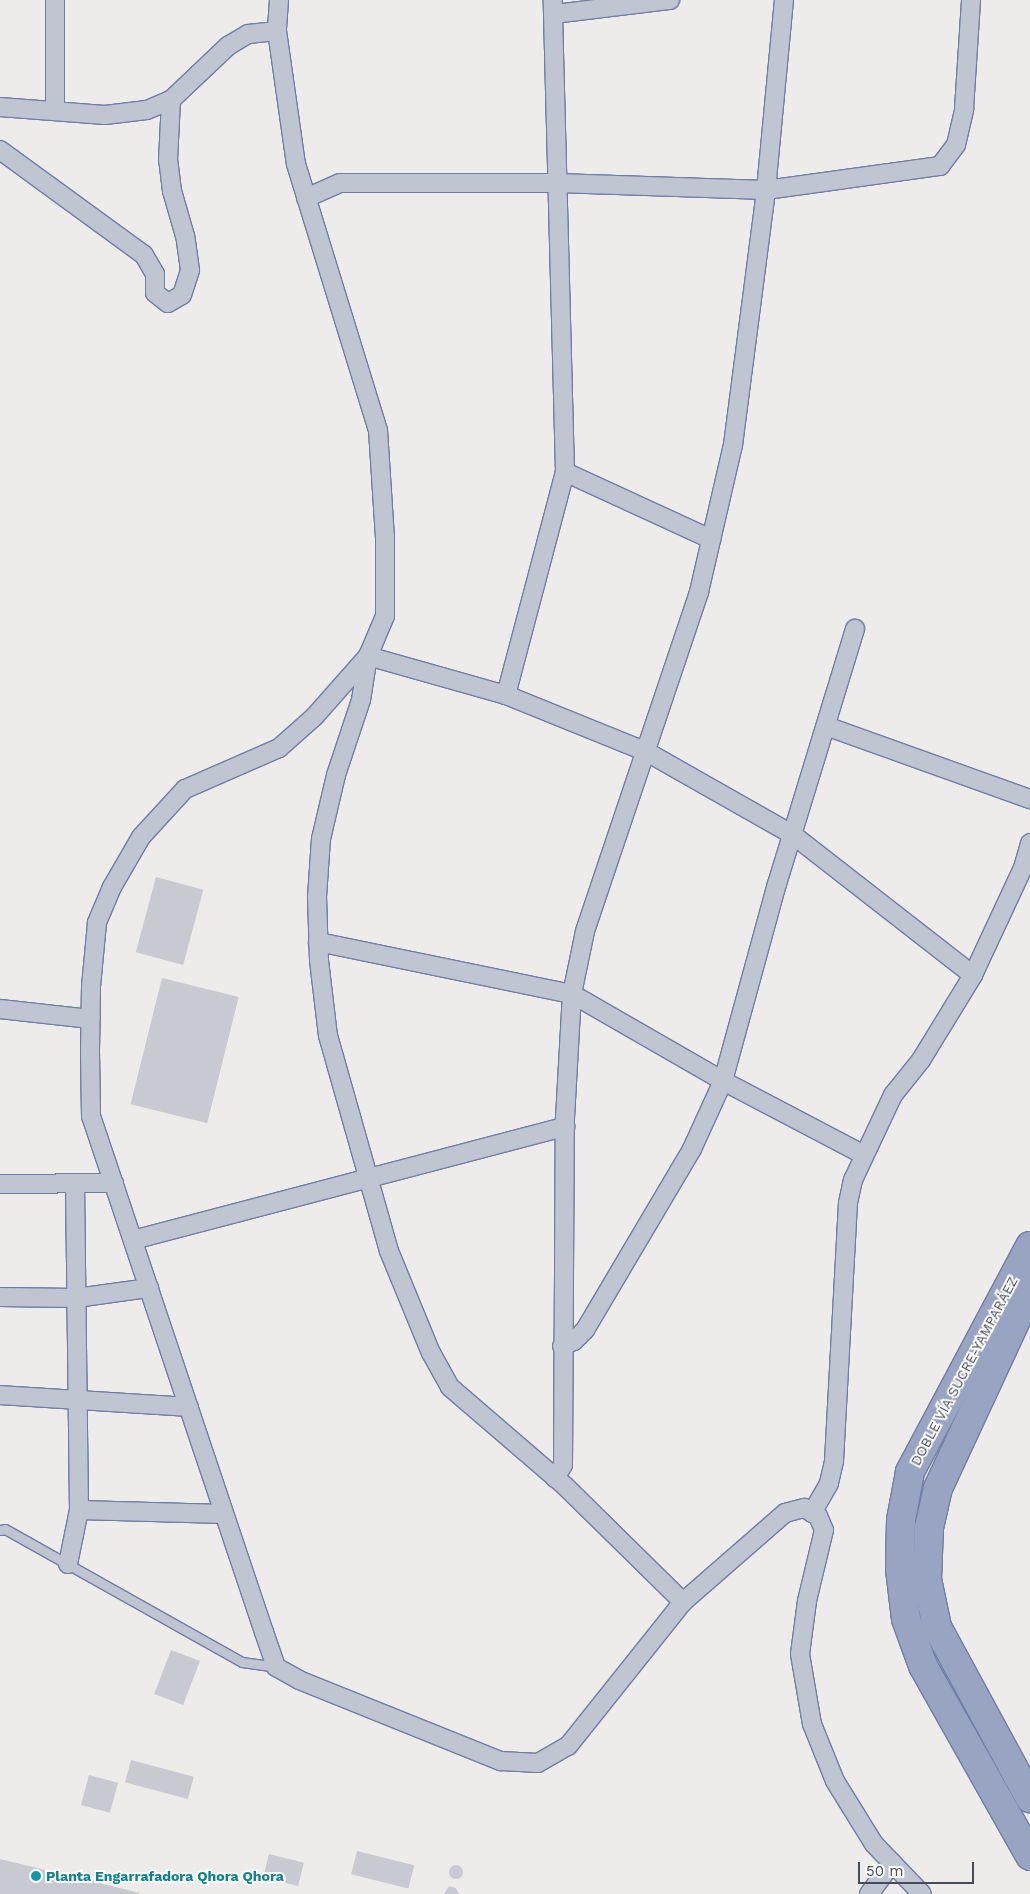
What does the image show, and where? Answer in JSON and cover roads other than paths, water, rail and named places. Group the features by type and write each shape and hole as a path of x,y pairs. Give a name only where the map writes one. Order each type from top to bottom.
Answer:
{"highway":[{"name":"DOBLE VÍA SUCRE-YAMPARÁEZ","path":"1030,1246 910,1472 901,1520 900,1569 906,1619 923,1666 1030,1856"},
{"name":"DOBLE VÍA SUCRE-YAMPARÁEZ","path":"1030,1290 938,1488 929,1528 926,1579 937,1628 1030,1798"}],"street":[{"path":"55,0 55,111"},
{"path":"279,0 278,31 296,164 378,430 385,537 385,616 368,656 361,700 336,775 321,839 318,942 328,1036 389,1251 431,1353 450,1387 555,1478 683,1602"},
{"path":"506,695 566,472 553,7 670,0"},
{"path":"555,1478 562,1465 565,1127 572,994 585,931 647,752 699,592 733,445 766,190 784,0"},
{"path":"306,198 340,183 558,182 766,190 940,166 956,145 964,109 971,0"},
{"path":"0,107 105,116 146,110 171,100 228,46 248,34 278,31"},
{"path":"0,150 144,255 155,274 155,293 168,303 182,295 190,270 185,236 172,191 168,160 171,100"},
{"path":"566,472 711,539"},
{"path":"562,1346 574,1341 585,1330 692,1149 723,1081 793,835 855,629"},
{"path":"368,656 506,695 647,752 793,835 973,975"},
{"path":"368,656 314,717 279,748 185,789 141,837 112,887 97,923 90,1019 91,1116 276,1667 299,1680 501,1761 538,1763 568,1746 683,1602 786,1513 804,1508 818,1516 824,1530 824,1542 807,1601 800,1654 812,1724 834,1781 874,1844 922,1894"},
{"path":"826,726 1030,798"},
{"path":"812,1513 829,1483 834,1461 848,1203 864,1155 893,1094 921,1060 973,975 1023,868 1030,843"},
{"path":"318,942 572,994 723,1081 864,1155"},
{"path":"0,1009 90,1019"},
{"path":"133,1240 565,1127"},
{"path":"68,1564 79,1510 74,1183"},
{"path":"0,1184 114,1183"},
{"path":"0,1297 76,1298 149,1288"},
{"path":"0,1395 78,1398 189,1408"},
{"path":"79,1510 224,1514"},
{"path":"870,1894 892,1863"}],"lane":[{"path":"0,1530 5,1529 242,1662 276,1667"}],"place":[{"name":"Planta Engarrafadora Qhora Qhora","path":"36,1876"}]}
